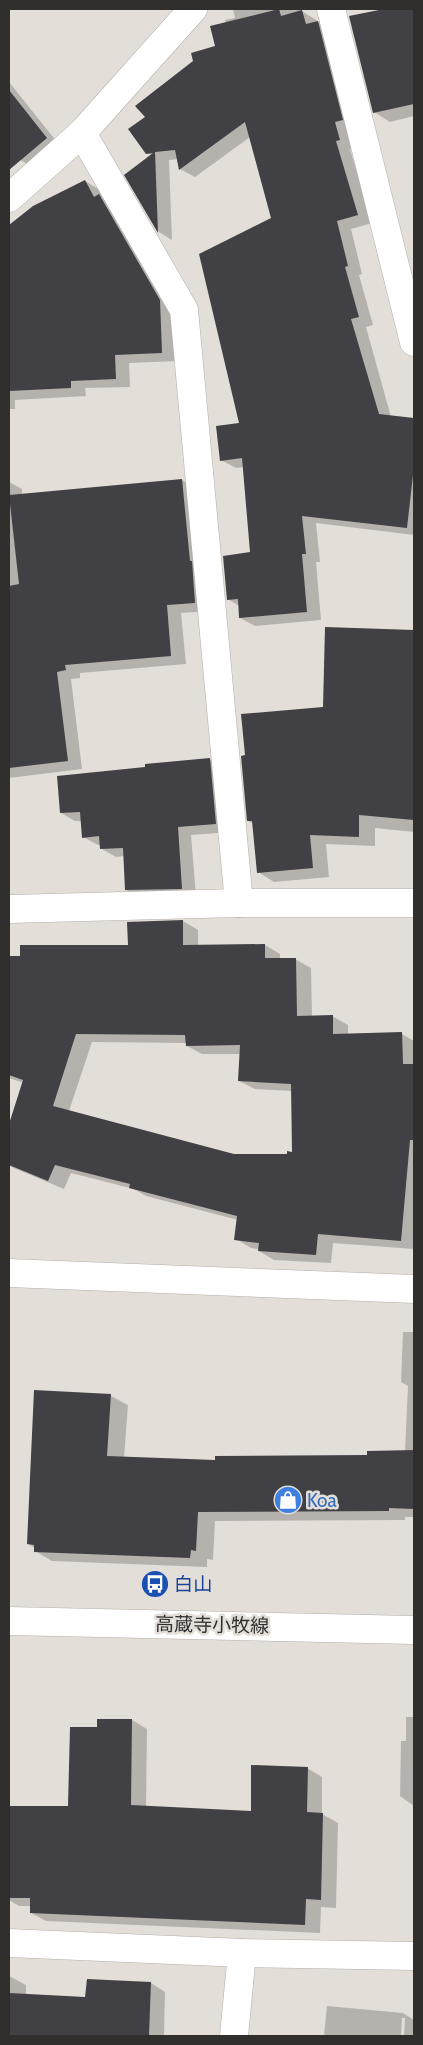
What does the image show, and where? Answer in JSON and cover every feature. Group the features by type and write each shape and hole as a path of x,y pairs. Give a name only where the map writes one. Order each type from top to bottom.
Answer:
{"street":[{"path":"9,198 82,134 193,9"},
{"path":"331,9 414,342"},
{"path":"82,134 184,310 239,902"},
{"path":"9,909 239,902 414,903"},
{"path":"9,1273 414,1289"},
{"name":"高蔵寺小牧線","path":"9,1621 414,1630"},
{"path":"9,1942 242,1953 414,1956"},
{"path":"234,2036 242,1953"}],"building":[{"path":"279,9 281,16 302,10 306,24 318,21 343,120 335,122 340,140 336,141 358,215 337,221 348,266 345,267 359,317 351,319 379,414 414,418 414,466 407,528 302,516 306,554 302,554 307,612 239,618 238,599 227,600 223,556 250,552 242,458 220,461 216,426 239,423 199,254 271,218 245,122 179,170 175,150 155,152 158,233 124,175 153,153 146,154 128,129 145,117 135,106 193,61 191,53 215,46 210,26"},
{"path":"384,9 414,9 414,104 373,113 349,16"},
{"path":"9,90 47,138 9,170"},
{"path":"85,180 94,197 99,194 160,300 162,353 115,355 116,379 71,381 71,388 9,391 9,225 33,206"},
{"path":"182,479 195,603 167,605 171,656 65,665 66,670 57,672 68,761 9,768 9,586 19,584 9,495"},
{"path":"325,627 414,630 414,820 359,815 359,837 310,835 313,868 257,873 252,821 247,821 241,756 245,755 241,714 323,707"},
{"path":"210,758 216,824 178,827 182,889 125,890 123,848 100,849 99,836 82,838 80,812 60,813 57,776 145,767 145,764"},
{"path":"183,920 183,945 265,944 265,958 296,958 297,1016 333,1015 333,1034 402,1032 403,1064 414,1064 414,1140 410,1140 401,1241 318,1234 316,1255 258,1251 259,1243 234,1240 237,1216 129,1188 130,1184 55,1165 48,1181 9,1165 9,1124 23,1080 9,1075 9,956 20,956 20,945 128,945 127,922","holes":["76,1034 185,1035 186,1046 240,1045 238,1081 291,1084 292,1152 287,1151 287,1154 234,1154 53,1106"]},
{"path":"34,1390 111,1394 107,1456 215,1460 215,1456 367,1455 367,1451 414,1450 414,1509 389,1508 389,1511 198,1512 196,1551 191,1550 190,1558 34,1552 34,1545 27,1544"},
{"path":"97,1719 132,1719 131,1805 251,1811 251,1765 308,1767 307,1812 323,1813 321,1900 306,1899 305,1925 30,1913 30,1898 9,1898 9,1806 68,1806 70,1727 97,1727"},
{"path":"87,1979 151,1982 149,2036 9,2036 9,1993 85,1997"}],"place":[{"name":"Koa","path":"288,1500"},
{"name":"白山","path":"155,1584"}]}
